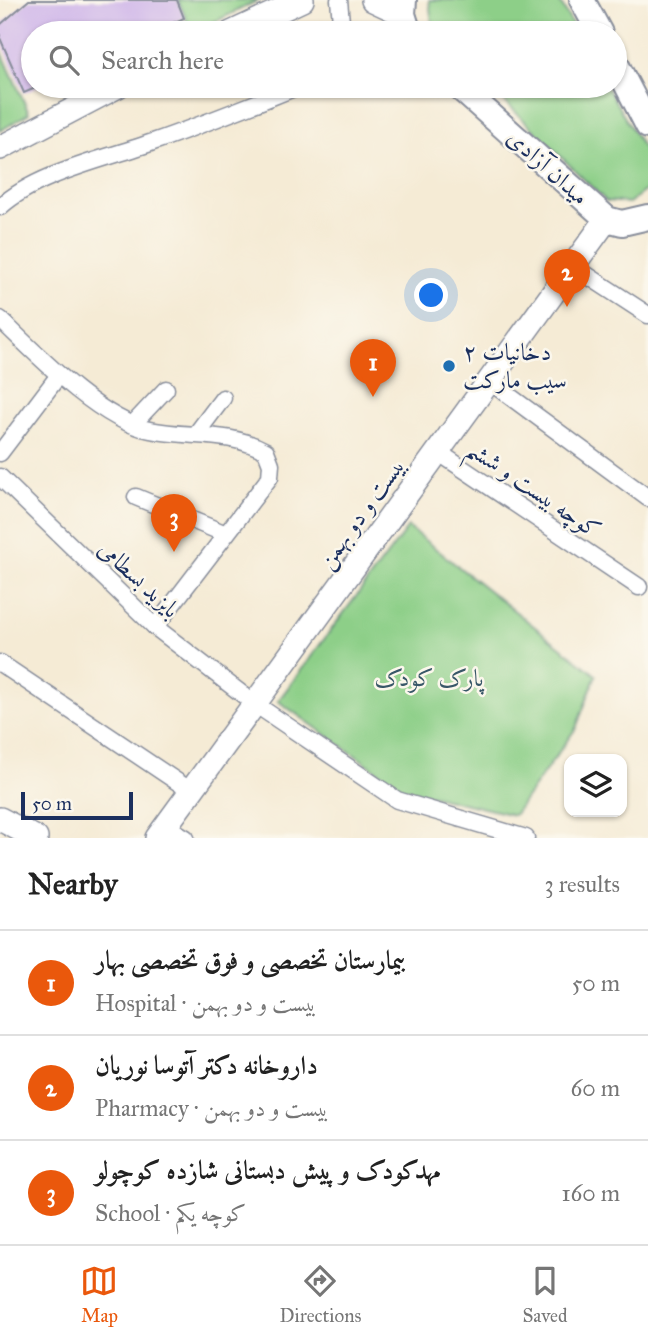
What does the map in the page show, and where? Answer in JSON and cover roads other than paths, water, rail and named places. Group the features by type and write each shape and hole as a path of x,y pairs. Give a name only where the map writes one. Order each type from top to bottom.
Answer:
{"main road":[{"path":"257,21 302,0"},
{"path":"373,0 405,16"},
{"path":"582,0 593,21"},
{"path":"627,76 641,93 648,126"},
{"path":"0,148 95,98"},
{"name":"میدان آزادی","path":"471,98 607,219 622,223 648,218"},
{"name":"بیست و دو بهمن","path":"162,832 607,219"},
{"path":"0,819 36,838"}],"street":[{"path":"339,0 341,21"},
{"path":"0,207 8,200 60,174 268,98"},
{"path":"573,266 648,315"},
{"path":"0,319 59,375 110,412 133,424 150,430 233,437 266,451 271,464 270,477 155,628"},
{"path":"0,453 59,375"},
{"path":"489,381 648,498"},
{"path":"133,424 166,389"},
{"path":"195,434 223,398"},
{"name":"کوچه بیست و ششم","path":"438,452 639,587"},
{"name":"بایزید بسطامی","path":"1,479 155,628 255,704 397,800 526,838"},
{"path":"136,497 226,534"},
{"path":"0,663 191,792"},
{"path":"162,832 186,838"}],"place":[{"name":"داروخانه دکتر آتوسا نوریان","path":"567,307"},
{"name":"دخانیات ۲ سیب مارکت","path":"449,366"},
{"name":"بیمارستان تخصصی و فوق تخصصی بهار","path":"373,397"},
{"name":"مهدکودک و پیش دبستانی شازده کوچولو","path":"174,552"}],"park label":[{"name":"پارک کودک","path":"429,678"}]}
